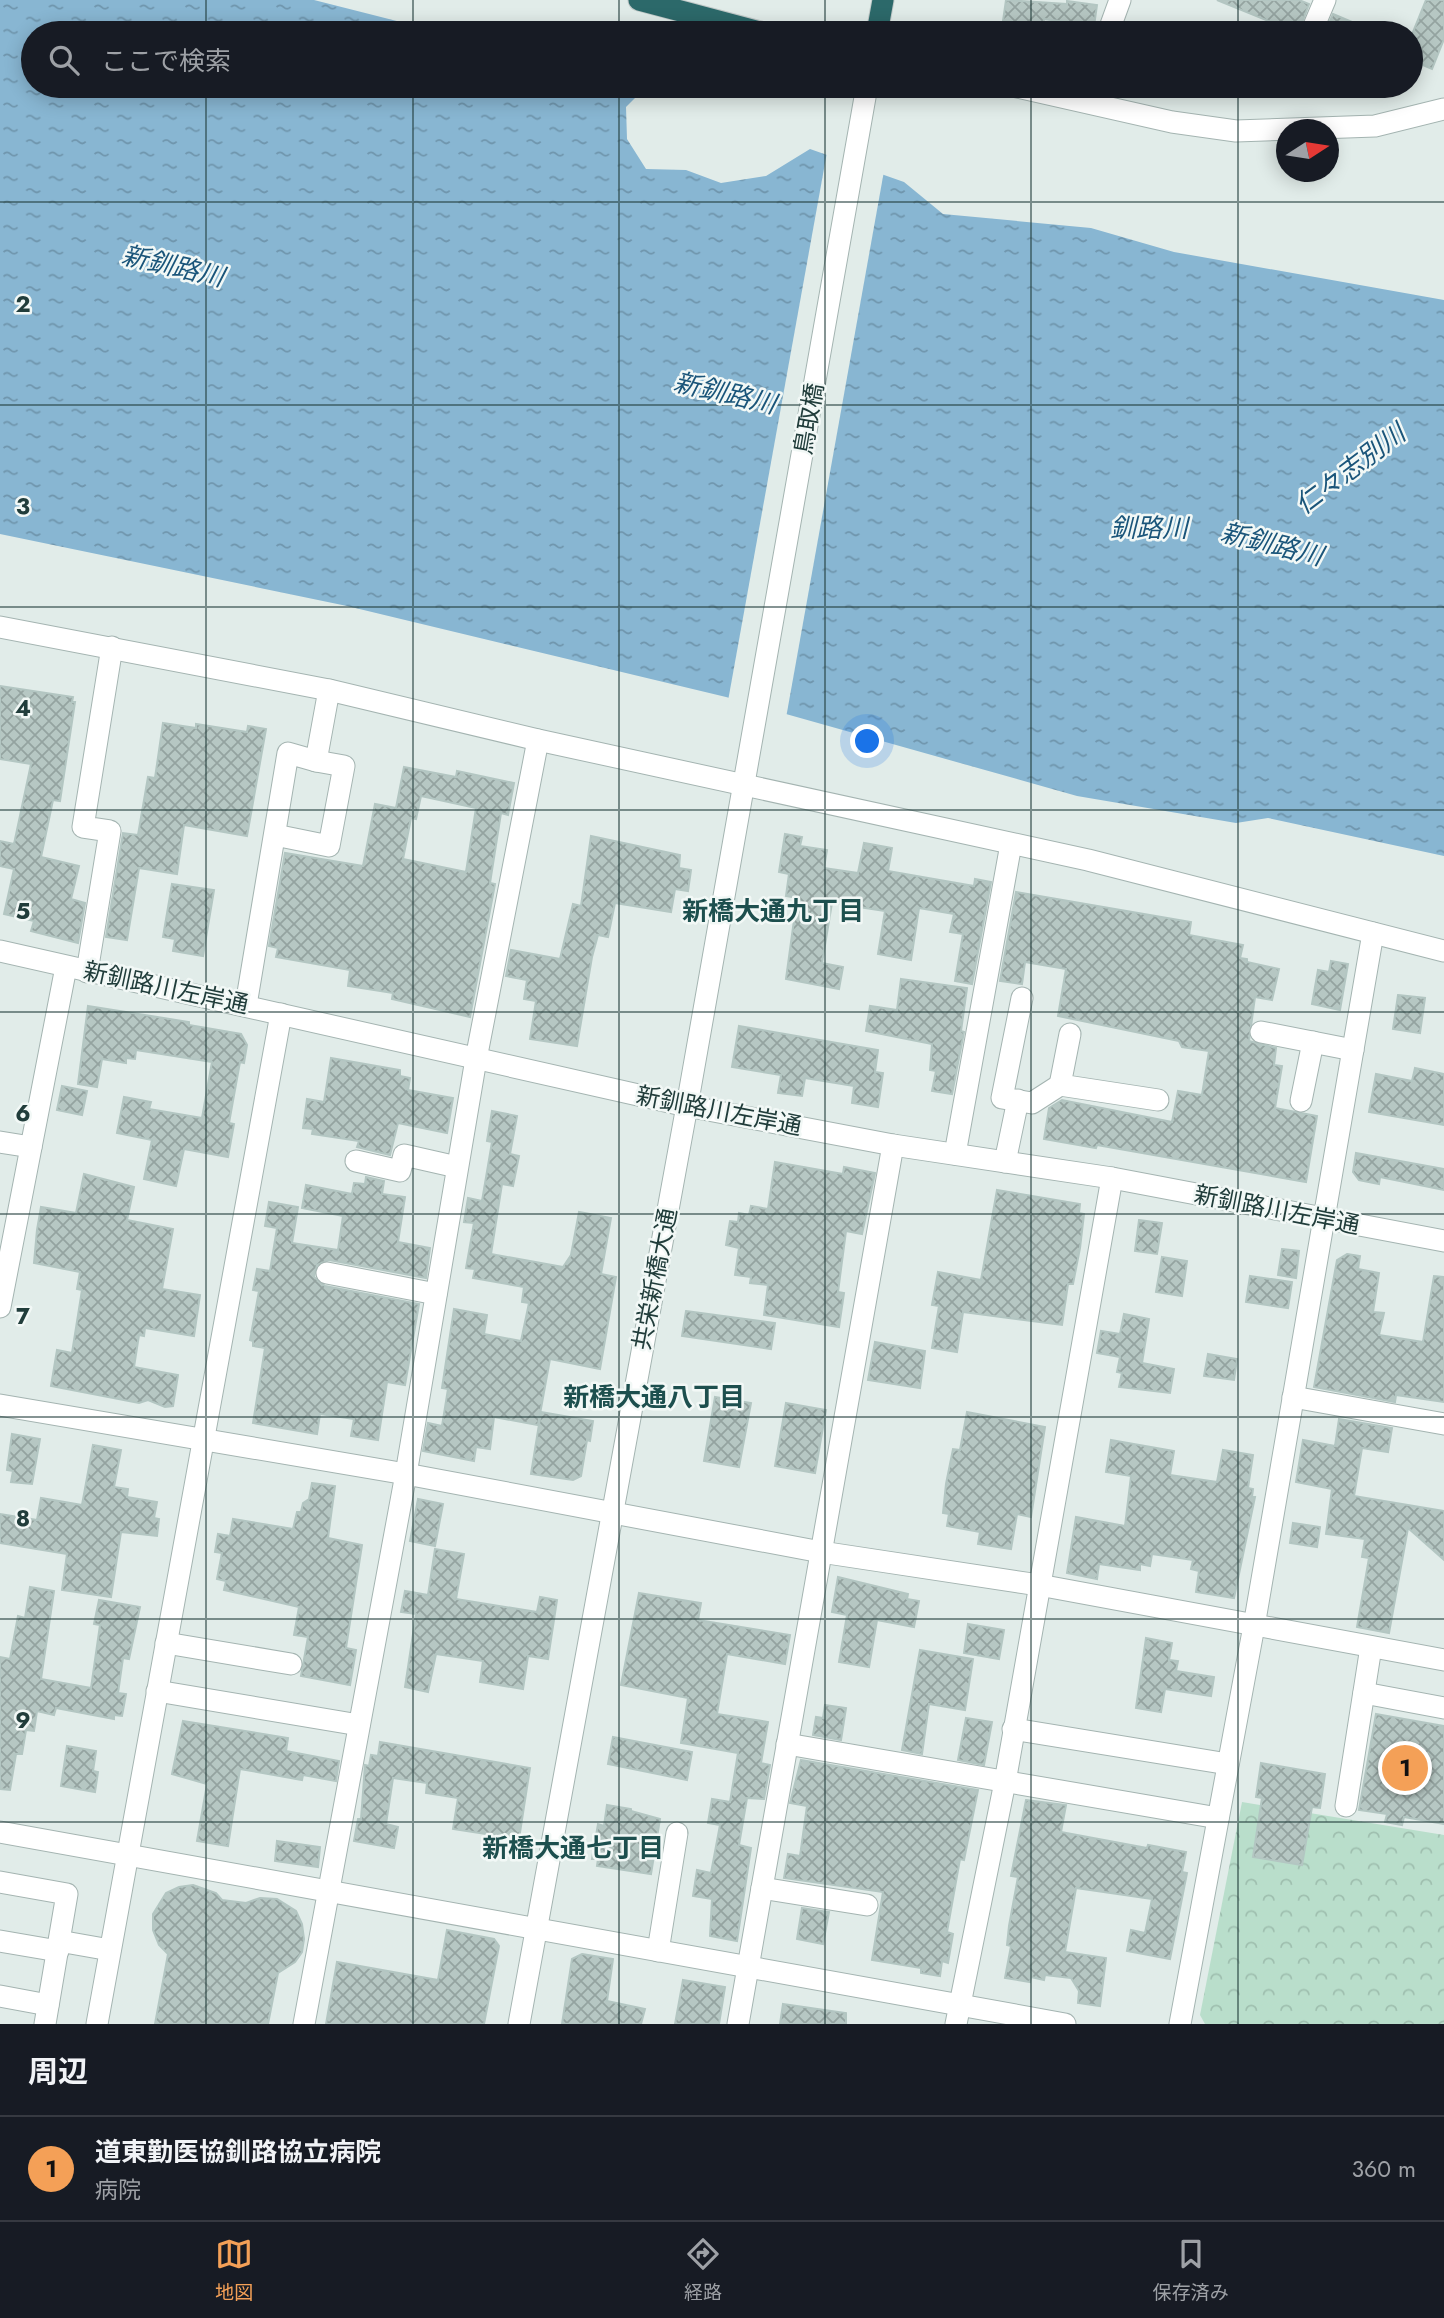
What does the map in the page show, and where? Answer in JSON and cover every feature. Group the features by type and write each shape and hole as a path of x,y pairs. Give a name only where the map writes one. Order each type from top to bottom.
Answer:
{"highway":[{"path":"879,21 883,0"},
{"path":"647,1 720,21"}],"street":[{"path":"1111,21 1117,0"},
{"path":"1316,21 1325,0"},
{"name":"鳥取橋","path":"752,741 865,98"},
{"path":"1100,98 1172,122 1236,131 1375,126 1444,109"},
{"path":"0,627 329,690 538,740 1011,844 1444,951"},
{"path":"87,972 110,831 83,827 112,647"},
{"path":"316,761 329,690"},
{"path":"304,2024 406,1474 475,1059 538,740"},
{"name":"共栄新橋大通","path":"519,2024 752,741"},
{"path":"246,1005 288,753 344,766 329,846 275,835"},
{"path":"955,1154 1011,844"},
{"path":"1180,2024 1254,1626 1373,933"},
{"name":"新釧路川左岸通","path":"0,951 687,1106 893,1145 1112,1178 1322,1220 1444,1241"},
{"path":"0,1307 3,1269 31,1147 66,967"},
{"path":"1021,998 1002,1098 1032,1103 1060,1085 1158,1100"},
{"path":"97,2024 281,1014"},
{"path":"1261,1032 1353,1050"},
{"path":"1060,1085 1070,1034"},
{"path":"1301,1101 1313,1042"},
{"path":"1005,1162 1018,1100"},
{"path":"0,1142 31,1147"},
{"path":"738,2024 893,1145"},
{"path":"356,1161 400,1171 404,1156 457,1167"},
{"path":"958,2015 1005,1782 1112,1178"},
{"path":"327,1273 436,1294"},
{"path":"1293,1397 1444,1424"},
{"path":"0,1405 406,1474 610,1515 821,1552 1039,1585 1444,1660"},
{"path":"166,1643 291,1664"},
{"path":"1346,1806 1371,1647"},
{"path":"157,1691 359,1725"},
{"path":"1364,1693 1444,1708"},
{"path":"1013,1729 1228,1764"},
{"path":"787,1744 1219,1818"},
{"path":"0,1832 748,1967 958,2015 1065,2024"},
{"path":"658,1951 677,1833"},
{"path":"0,1882 67,1894 47,2014 0,1996"},
{"path":"762,1888 867,1905"},
{"path":"0,1941 110,1950"}],"green space":[{"path":"1242,1802 1444,1835 1444,2024 1205,2024 1200,2015"}],"water":[{"name":"釧路川","path":"0,0 314,0 397,21 21,21 21,98 635,98 626,107 627,139 646,169 686,170 721,183 766,176 810,149 904,182 943,214 1091,228 1174,252 1444,300 1444,856 1268,818 1236,823 1077,796 726,697 347,606 0,534"}],"pier":[{"path":"827,152 884,171 786,718 728,701"}],"building":[{"path":"1006,0 1067,4 1067,1 1097,5 1095,21 1003,21"},
{"path":"1217,0 1299,0 1309,4 1303,21 1269,21"},
{"path":"1426,0 1444,0 1444,39 1432,69 1423,65 1423,21 1417,21"},
{"path":"1333,14 1350,21 1330,21"},
{"path":"0,686 73,697 72,702 75,702 60,801 53,800 41,857 79,866 71,899 85,903 78,943 31,931 34,921 4,914 14,869 0,866 0,841 14,844 31,764 0,759"},
{"path":"163,723 196,728 196,724 247,732 248,726 266,729 247,836 184,825 177,874 139,868 127,940 106,937 123,833 138,835 148,777 155,778"},
{"path":"404,767 456,777 457,771 514,783 508,815 501,813 490,883 495,884 470,1017 392,999 393,993 348,986 350,970 276,957 278,948 269,946 285,853 363,866 375,804 396,808","holes":["421,796 476,808 466,872 403,859 411,818 416,819"]},
{"path":"785,834 802,837 800,846 827,850 824,868 858,873 864,843 892,848 888,871 974,886 975,879 991,882 972,984 955,981 963,934 950,932 954,914 919,908 911,960 878,954 885,911 832,903 822,963 843,967 839,989 786,979 797,898 786,896 789,874 779,872"},
{"path":"591,836 680,855 679,868 691,870 688,891 675,889 671,912 615,903 608,937 598,935 592,957 577,1046 530,1039 536,1001 524,999 527,980 506,976 511,950 560,959 573,904 581,906"},
{"path":"172,884 214,890 203,956 173,951 175,939 163,937"},
{"path":"1016,892 1191,922 1189,935 1243,945 1240,958 1279,969 1272,1000 1255,997 1249,1041 1276,1048 1274,1065 1282,1066 1275,1108 1317,1116 1306,1182 1097,1145 1096,1148 1044,1139 1049,1108 1062,1100 1172,1122 1178,1091 1202,1095 1209,1051 1182,1047 1179,1041 1058,1016 1066,969 1025,962 1022,984 1000,981"},
{"path":"1331,961 1348,964 1340,1010 1312,1004 1318,970 1329,972"},
{"path":"901,979 967,988 961,1031 964,1032 952,1094 932,1091 936,1071 930,1070 932,1044 866,1031 870,1006 897,1010"},
{"path":"1398,995 1425,998 1420,1033 1393,1029"},
{"path":"88,1006 189,1022 189,1025 241,1034 247,1045 244,1063 240,1062 229,1123 234,1124 228,1157 184,1149 176,1186 144,1179 152,1140 117,1133 124,1097 151,1102 149,1109 202,1118 212,1062 136,1050 135,1059 126,1058 126,1063 102,1059 97,1087 78,1084"},
{"path":"739,1026 878,1050 875,1072 883,1073 878,1107 852,1103 854,1086 805,1078 802,1096 778,1093 781,1075 732,1067"},
{"path":"331,1058 400,1070 400,1076 410,1078 408,1090 453,1098 447,1133 398,1123 390,1155 357,1147 359,1141 312,1134 313,1129 303,1128 307,1099 324,1102"},
{"path":"1415,1068 1444,1074 1444,1125 1369,1112 1376,1074 1412,1081"},
{"path":"62,1086 87,1091 82,1115 57,1110"},
{"path":"492,1111 517,1116 510,1154 519,1156 513,1186 502,1184 491,1254 563,1267 571,1255 579,1212 611,1218 601,1274 616,1277 600,1369 550,1359 538,1425 494,1417 490,1449 476,1447 474,1461 423,1451 428,1423 442,1426 448,1389 442,1388 454,1309 487,1315 484,1334 521,1341 529,1303 522,1302 524,1287 473,1278 475,1269 466,1268 474,1223 464,1222 468,1198 482,1201 492,1142 487,1141"},
{"path":"1356,1153 1444,1169 1444,1190 1380,1177 1379,1184 1359,1180 1353,1172"},
{"path":"775,1162 843,1174 844,1167 875,1173 862,1234 846,1231 838,1292 844,1293 839,1327 764,1315 768,1285 750,1283 751,1277 735,1275 739,1248 726,1245 730,1221 738,1222 739,1213 749,1215 751,1206 768,1209"},
{"path":"84,1174 134,1187 127,1220 173,1229 162,1289 200,1295 194,1336 145,1328 144,1336 139,1335 134,1367 178,1375 173,1406 165,1407 148,1400 139,1403 51,1386 57,1350 72,1353 82,1290 77,1289 80,1272 34,1263 37,1230 41,1207 76,1213"},
{"path":"366,1177 384,1181 382,1194 405,1197 398,1242 430,1248 426,1278 329,1260 317,1265 314,1277 325,1286 419,1304 405,1385 387,1382 378,1440 351,1436 354,1419 320,1414 317,1434 253,1423 265,1348 253,1346 253,1341 250,1340 259,1291 253,1290 257,1269 270,1271 277,1228 265,1226 269,1202 298,1207 292,1243 338,1250 343,1216 302,1208 306,1185 352,1194 354,1183 365,1184"},
{"path":"997,1190 1080,1204 1079,1213 1084,1214 1080,1248 1073,1284 1068,1284 1062,1325 963,1312 957,1352 932,1348 939,1306 932,1305 938,1272 981,1280"},
{"path":"1139,1220 1162,1223 1157,1254 1135,1251"},
{"path":"1282,1249 1299,1251 1296,1278 1278,1275"},
{"path":"1347,1254 1360,1256 1358,1269 1379,1273 1373,1312 1384,1313 1379,1335 1423,1342 1434,1276 1444,1277 1444,1402 1396,1395 1395,1402 1314,1387 1337,1260"},
{"path":"1162,1257 1187,1261 1182,1296 1156,1292"},
{"path":"1250,1276 1292,1282 1288,1308 1246,1302"},
{"path":"686,1311 775,1323 771,1349 682,1336"},
{"path":"1124,1314 1149,1319 1142,1363 1174,1369 1170,1393 1119,1387 1122,1373 1117,1372 1120,1357 1097,1353 1101,1331 1120,1334"},
{"path":"875,1342 925,1351 920,1388 868,1380"},
{"path":"1208,1354 1237,1359 1234,1380 1204,1376"},
{"path":"715,1397 751,1403 739,1467 704,1461"},
{"path":"786,1403 826,1410 815,1473 775,1466"},
{"path":"541,1412 593,1421 581,1476 573,1480 531,1474"},
{"path":"967,1412 1045,1427 1031,1517 1017,1514 1011,1549 978,1544 980,1532 947,1526 949,1514 943,1513 946,1484 953,1449 960,1450"},
{"path":"1339,1419 1392,1428 1388,1452 1362,1448 1354,1496 1444,1511 1444,1560 1408,1528 1389,1633 1357,1627 1369,1558 1362,1557 1365,1539 1326,1534 1332,1489 1296,1482 1303,1440 1335,1446"},
{"path":"12,1434 40,1439 32,1484 11,1482 13,1471 7,1470"},
{"path":"1111,1440 1174,1451 1170,1475 1217,1482 1223,1450 1253,1455 1248,1488 1253,1489 1252,1497 1255,1497 1234,1598 1196,1592 1199,1571 1191,1569 1193,1560 1152,1554 1150,1566 1140,1564 1140,1570 1099,1564 1097,1579 1067,1573 1076,1517 1125,1526 1131,1476 1106,1472"},
{"path":"93,1445 121,1450 114,1487 128,1489 127,1497 157,1502 154,1518 159,1519 157,1536 121,1532 111,1597 62,1590 67,1554 0,1543 0,1514 37,1520 41,1498 82,1505"},
{"path":"312,1483 335,1486 328,1538 362,1545 346,1648 356,1650 350,1685 301,1676 308,1637 294,1635 299,1607 224,1590 226,1581 217,1579 222,1553 215,1552 218,1534 230,1536 233,1519 293,1529 297,1512 301,1512 303,1503 309,1499"},
{"path":"418,1499 443,1504 435,1546 410,1541"},
{"path":"1293,1523 1320,1527 1317,1547 1290,1543"},
{"path":"435,1549 464,1554 456,1599 537,1612 540,1597 557,1600 548,1659 528,1656 523,1689 480,1682 483,1661 436,1654 428,1692 405,1687 416,1614 401,1612 405,1591 428,1595"},
{"path":"838,1577 908,1594 907,1599 919,1601 914,1627 877,1620 869,1667 839,1662 847,1615 832,1612"},
{"path":"30,1587 54,1591 41,1679 91,1688 100,1625 94,1624 99,1600 140,1607 129,1659 123,1658 118,1693 126,1694 122,1716 114,1715 114,1719 56,1708 54,1715 37,1711 34,1731 26,1730 22,1754 16,1754 10,1790 0,1789 0,1657 10,1659 18,1616 25,1618"},
{"path":"639,1593 701,1603 698,1620 790,1635 785,1664 727,1654 717,1714 768,1722 761,1763 770,1765 764,1799 747,1798 739,1845 751,1848 737,1941 710,1936 712,1899 693,1896 697,1870 711,1873 720,1825 708,1823 712,1799 730,1802 738,1753 681,1743 688,1698 621,1685"},
{"path":"968,1624 1004,1630 999,1659 964,1653"},
{"path":"1146,1638 1172,1643 1169,1660 1178,1661 1176,1671 1214,1677 1211,1696 1165,1689 1161,1712 1136,1708"},
{"path":"920,1650 973,1659 965,1710 929,1704 922,1754 902,1750"},
{"path":"825,1705 846,1708 841,1740 813,1735 816,1717 823,1718"},
{"path":"1376,1714 1444,1726 1444,1824 1404,1817 1402,1825 1385,1822 1387,1814 1359,1810"},
{"path":"966,1718 992,1722 984,1765 958,1760"},
{"path":"183,1721 288,1738 286,1751 339,1761 336,1781 303,1775 302,1780 240,1769 228,1846 197,1841 207,1784 172,1774"},
{"path":"613,1737 692,1752 687,1780 608,1764"},
{"path":"380,1742 530,1768 519,1839 453,1829 458,1798 426,1793 427,1783 393,1778 386,1824 398,1827 394,1848 354,1841 358,1819 361,1819 365,1765 369,1766 371,1755 378,1756"},
{"path":"67,1746 96,1751 93,1771 98,1772 95,1792 61,1786"},
{"path":"801,1760 978,1790 964,1860 960,1859 947,1932 953,1934 948,1963 942,1961 940,1976 921,1973 921,1968 872,1960 883,1892 784,1878 788,1854 800,1856 807,1806 790,1803"},
{"path":"1261,1763 1325,1774 1320,1808 1312,1807 1302,1865 1253,1857 1262,1798 1256,1797"},
{"path":"1026,1800 1066,1805 1061,1832 1147,1848 1148,1845 1186,1852 1182,1872 1187,1873 1170,1959 1127,1951 1131,1930 1145,1933 1152,1899 1076,1888 1065,1952 1106,1958 1100,2006 1078,2003 1079,1991 1071,1978 1045,1975 1044,1980 1031,1977 1030,1982 1005,1978 1011,1946 1007,1945 1009,1926 1018,1877 1011,1876"},
{"path":"607,1805 631,1809 660,1819 651,1874 597,1866 598,1859 592,1859 598,1824 604,1826"},
{"path":"277,1841 320,1847 318,1867 275,1861"},
{"path":"193,1885 216,1893 222,1900 246,1903 260,1898 277,1899 296,1911 302,1924 302,1952 295,1962 278,1973 268,2024 155,2024 168,1954 159,1945 153,1930 153,1914 166,1893"},
{"path":"802,1908 829,1912 823,1944 797,1939"},
{"path":"447,1930 494,1939 499,1946 484,2024 326,2024 337,1962 438,1980"},
{"path":"582,1954 613,1959 607,2001 645,2009 641,2024 562,2024 572,1959"},
{"path":"683,1980 725,1987 719,2024 675,2024"},
{"path":"783,2004 846,2013 846,2024 780,2024"}],"place":[{"name":"道東勤医協釧路協立病院","path":"1405,1768"}],"district":[{"name":"新橋大通九丁目","path":"773,911"},
{"name":"新橋大通八丁目","path":"654,1397"},
{"name":"新橋大通七丁目","path":"573,1848"}],"water label":[{"name":"新釧路川","path":"173,266"},
{"name":"新釧路川","path":"725,393"},
{"name":"仁々志別川","path":"1350,469"},
{"name":"新釧路川","path":"1272,544"}]}
